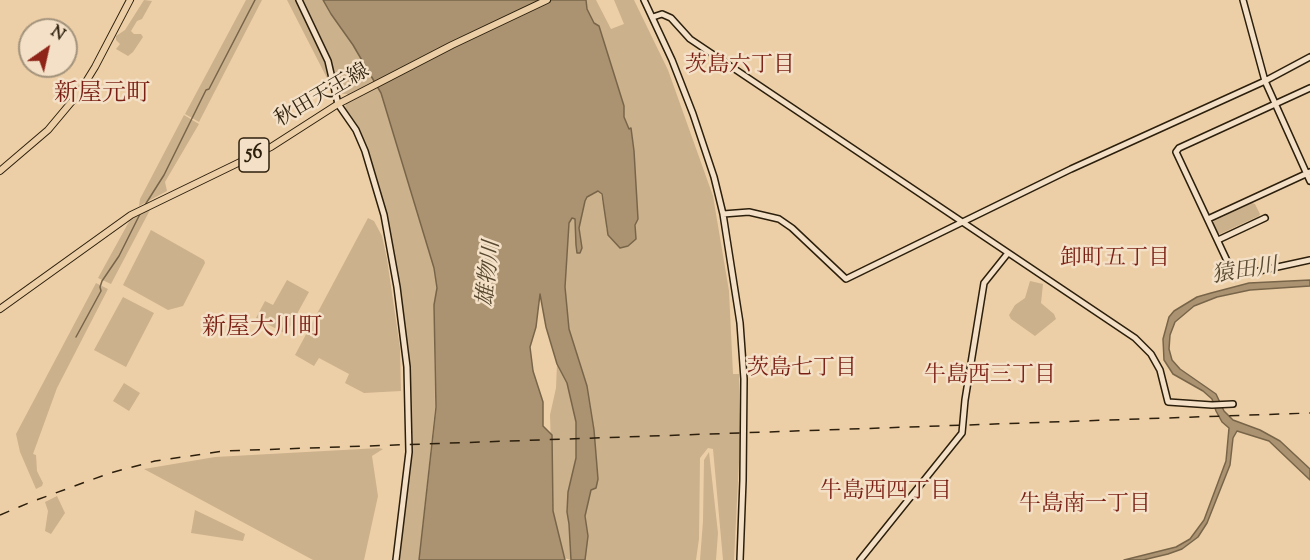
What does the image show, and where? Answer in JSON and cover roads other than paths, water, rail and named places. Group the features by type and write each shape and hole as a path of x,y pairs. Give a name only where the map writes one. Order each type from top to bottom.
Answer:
{"main road":[{"path":"0,171 48,130 79,93 130,0"},
{"name":"秋田天王線","path":"0,309 122,220 271,147 338,104 452,45 547,0"}],"street":[{"path":"299,0 328,61 338,104 356,130 378,191 404,332 409,452 396,560"},
{"path":"644,0 653,16 703,143 723,214 740,323 744,378 740,560"},
{"path":"1243,0 1265,81 1310,181"},
{"path":"653,16 662,14 671,18 690,39 1142,344 1160,370 1168,402 1229,404"},
{"path":"723,214 749,212 778,219 792,228 846,279 1071,169 1265,81 1310,57"},
{"path":"1310,88 1179,148 1176,152 1230,265 1250,273 1310,260"},
{"path":"1208,219 1308,173"},
{"path":"1218,240 1265,218"},
{"path":"860,560 962,432 984,283 1008,253"}],"water":[{"name":"雄物川","path":"323,0 586,0 587,9 594,23 599,26 624,106 624,117 629,129 631,128 638,219 635,225 636,239 628,246 620,248 608,235 602,194 598,191 587,197 579,228 582,248 580,253 577,253 575,219 572,218 569,223 565,287 569,329 587,386 598,479 596,488 591,490 585,516 588,536 585,560 571,560 567,512 568,492 576,458 576,422 567,383 557,364 546,327 540,294 536,327 530,347 533,371 543,402 543,426 552,435 553,511 565,560 419,560 436,407 434,305 437,288 434,268 381,93"},
{"path":"1310,280 1310,286 1250,290 1217,297 1194,306 1175,322 1170,335 1169,349 1172,360 1180,369 1216,394 1224,411 1233,420 1260,430 1280,441 1310,469 1310,480 1269,441 1237,431 1233,438 1230,465 1207,523 1198,537 1182,549 1168,554 1143,560 1124,560 1176,547 1190,539 1204,520 1226,461 1229,428 1222,422 1212,399 1203,391 1173,374 1164,360 1163,339 1169,317 1174,311 1197,297 1249,283"}],"waterway":[{"path":"145,205 164,175 206,90 209,89 255,0"},
{"path":"76,337 101,291 102,281 119,256 140,214"}],"railway":[{"path":"0,515 110,473 155,461 224,451 1310,413"}],"district":[{"name":"茨島六丁目","path":"740,67"},
{"name":"新屋元町","path":"102,96"},
{"name":"卸町五丁目","path":"1115,260"},
{"name":"新屋大川町","path":"262,330"},
{"name":"茨島七丁目","path":"802,370"},
{"name":"牛島西三丁目","path":"990,377"},
{"name":"牛島西四丁目","path":"886,493"},
{"name":"牛島南一丁目","path":"1085,506"}],"water label":[{"name":"猿田川","path":"1245,273"}]}
